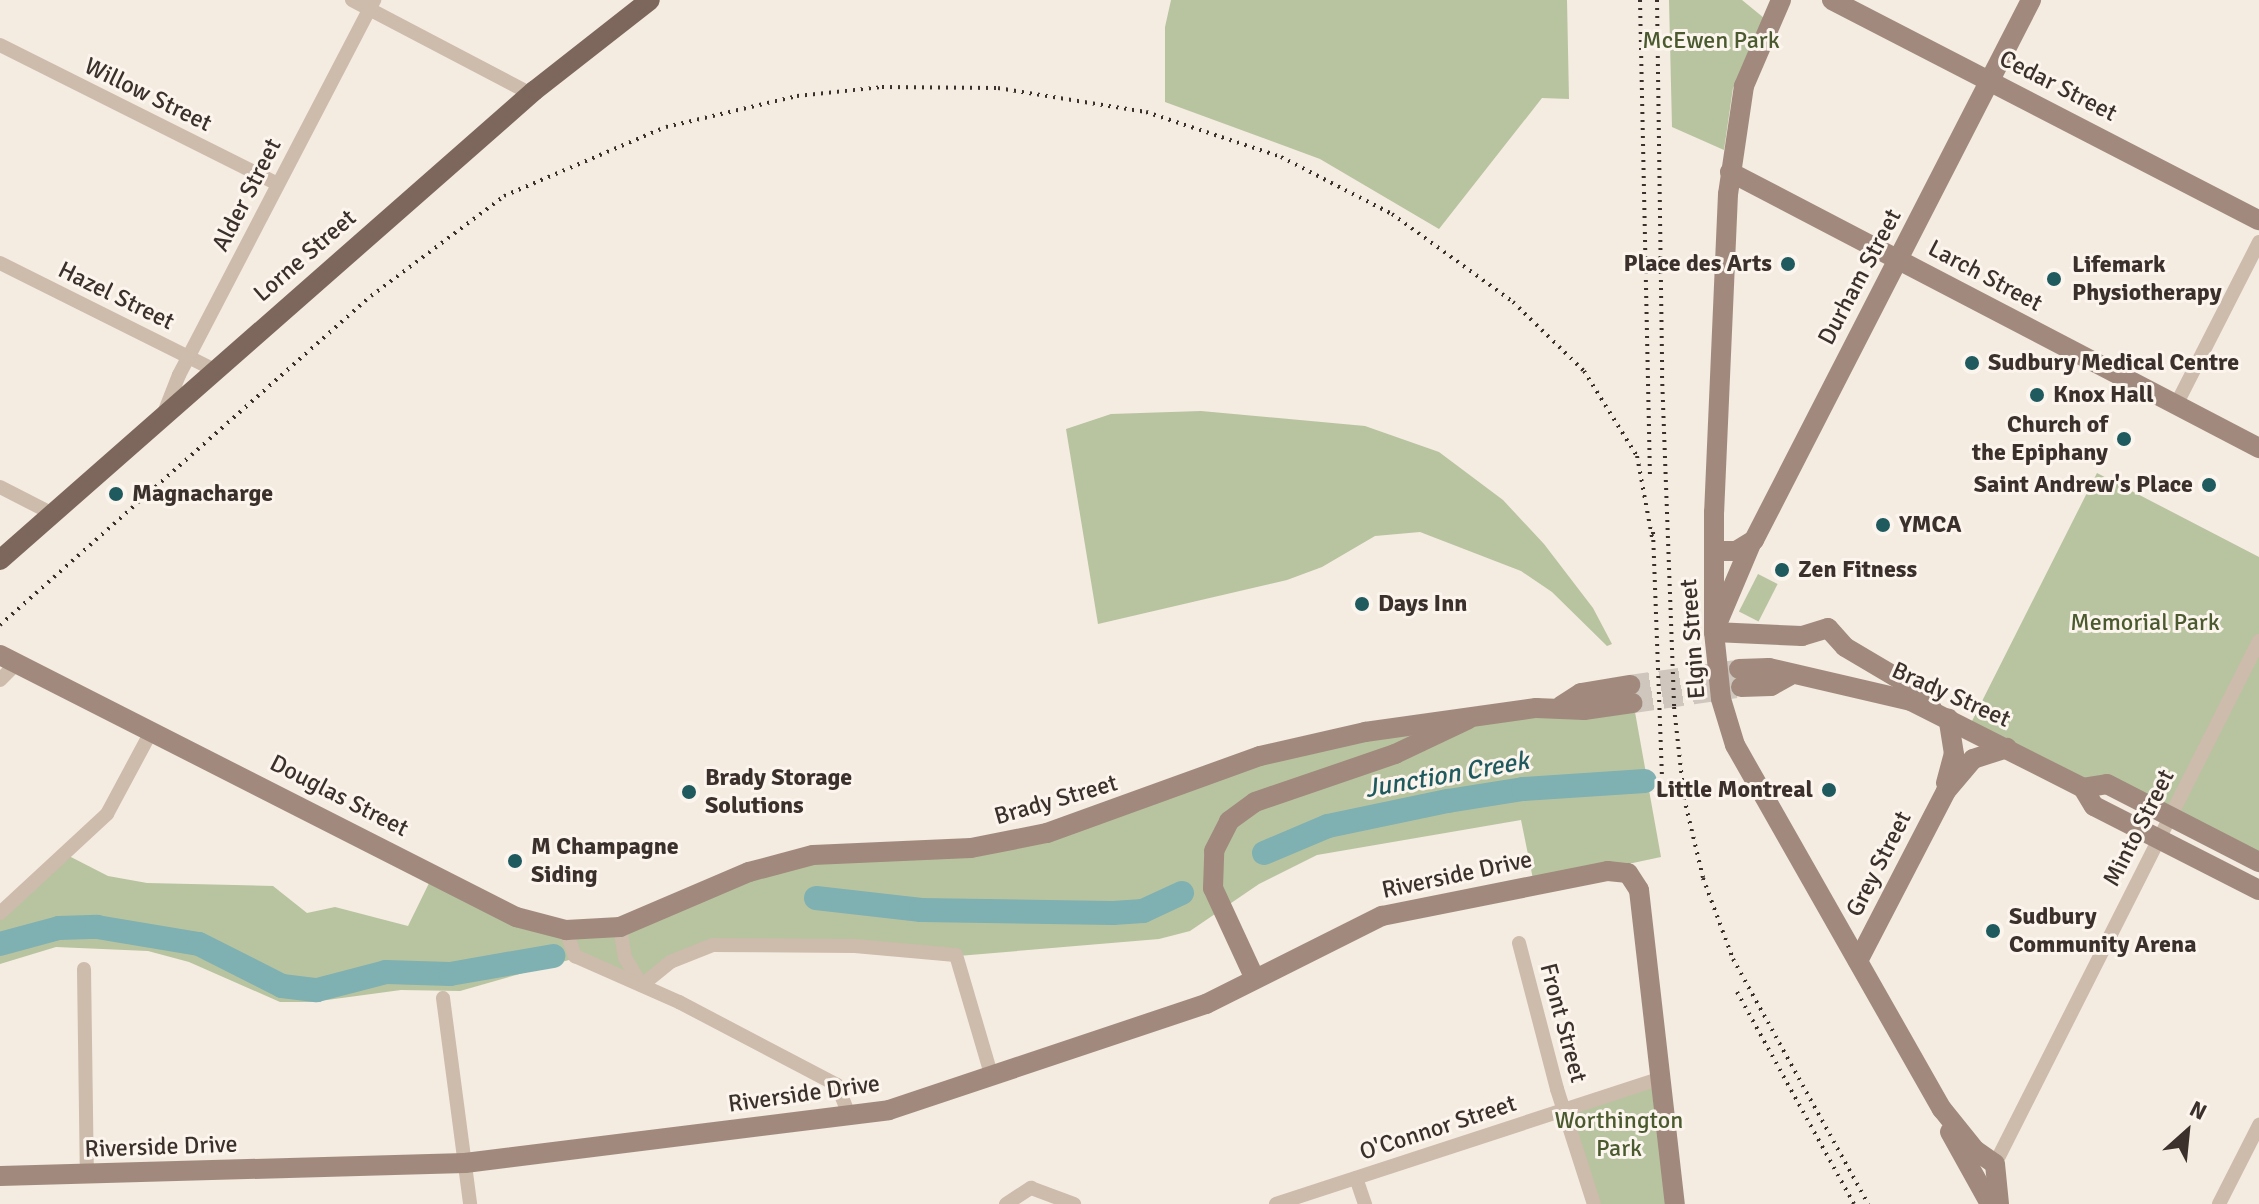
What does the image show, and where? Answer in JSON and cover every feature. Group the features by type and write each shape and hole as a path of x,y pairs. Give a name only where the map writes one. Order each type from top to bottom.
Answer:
{"main road":[{"name":"Lorne Street","path":"0,560 213,369 531,94 650,0"}],"street":[{"path":"352,0 372,4 531,94"},
{"name":"Elgin Street","path":"1781,0 1744,86 1730,172 1714,551 1714,632 1730,734 1942,1109 1967,1141 1995,1164"},
{"name":"Cedar Street","path":"1832,0 2259,220"},
{"name":"Durham Street","path":"1714,632 1751,544 2031,0"},
{"name":"Alder Street","path":"164,413 189,357 372,4"},
{"name":"Willow Street","path":"0,45 277,184"},
{"name":"Larch Street","path":"1730,172 2259,448"},
{"path":"2176,405 2259,242"},
{"name":"Hazel Street","path":"0,263 213,369"},
{"path":"0,487 51,513"},
{"path":"1714,551 1736,551 1751,544"},
{"path":"1714,632 1802,636 1828,628 1845,647 1916,689 1941,715 1954,754 1946,791"},
{"name":"Minto Street","path":"1995,1164 2259,641"},
{"path":"0,680 9,659"},
{"name":"Douglas Street","path":"9,659 516,917 566,930"},
{"name":"Brady Street","path":"1740,678 1769,668 1789,676 1860,686 1941,715 2083,788 2094,806 2259,890"},
{"name":"Brady Street","path":"566,930 620,927 775,864 839,852 999,844 1075,825 1260,756 1358,733 1474,715 1561,706 1584,710 1631,694"},
{"path":"1255,979 1217,905 1211,873 1214,851 1240,811 1322,776 1395,754 1474,715"},
{"path":"0,913 107,814 152,730"},
{"path":"1322,776 1352,751 1358,733"},
{"path":"1946,791 1973,759 2007,748"},
{"name":"Brady Street","path":"2083,788 2107,784 2259,862"},
{"name":"Grey Street","path":"1858,961 1946,791"},
{"name":"Riverside Drive","path":"0,1176 465,1163 889,1110 1206,1004 1382,916 1622,871 1632,876 1639,890 1658,1079"},
{"path":"620,927 625,958 642,985"},
{"path":"566,930 575,956 642,985 837,1085 850,1117"},
{"name":"Front Street","path":"1519,943 1563,1110 1594,1204"},
{"path":"642,985 670,962 713,945 855,946 956,955 991,1074"},
{"path":"84,969 87,1175"},
{"path":"443,998 470,1204"},
{"path":"1658,1079 1675,1204"},
{"name":"O'Connor Street","path":"1276,1204 1658,1079"},
{"path":"1942,1109 1972,1180 1990,1204"},
{"path":"2219,1204 2259,1125"},
{"path":"1995,1164 1999,1204"},
{"path":"1356,1178 1365,1204"},
{"path":"1006,1204 1019,1192 1043,1190 1074,1204"}],"green space":[{"path":"1171,0 1567,0 1569,99 1542,98 1439,229 1320,159 1165,102 1165,27"},
{"name":"McEwen Park","path":"1669,0 1742,0 1764,18 1733,88 1724,150 1672,127"},
{"path":"1201,411 1365,426 1439,452 1503,500 1544,544 1593,608 1612,644 1607,646 1552,592 1521,571 1420,532 1375,536 1322,567 1287,580 1098,624 1066,429 1111,414"},
{"name":"Memorial Park","path":"2097,473 2259,557 2259,861 2108,783 2084,786 1969,727"},
{"path":"1758,574 1778,584 1759,621 1739,611"},
{"path":"1635,712 1661,857 1534,884 1521,820 1317,855 1259,884 1190,931 1159,939 958,956 713,946 651,978 576,958 460,991 401,990 312,1002 280,1002 189,962 148,951 56,947 0,964 0,915 67,855 108,876 147,883 273,886 307,913 335,907 408,926 434,873 516,915 586,930 749,871 970,846 1426,719"},
{"name":"Worthington Park","path":"1659,1077 1677,1204 1595,1204 1564,1109"}],"waterway":[{"name":"Junction Creek","path":"1264,853 1328,826 1448,801 1523,789 1645,781"},
{"name":"Junction Creek","path":"816,898 921,910 1113,913 1143,911 1182,893"},
{"name":"Junction Creek","path":"0,944 59,928 97,927 199,944 282,986 317,990 386,972 450,974 553,956"}],"tunnel":[{"path":"1630,685 1735,670"},
{"path":"1633,703 1736,688"}],"railway":[{"path":"1640,0 1650,476"},
{"path":"1657,0 1662,376 1674,707 1684,798 1703,878 1733,959 1868,1204"},
{"path":"0,625 371,296 504,196 666,127 797,96 882,87 998,88 1146,112 1281,157 1392,214 1513,302 1584,371 1637,456 1653,542"},
{"path":"1653,532 1662,776"},
{"path":"1737,992 1854,1204"}],"place":[{"name":"Place des Arts","path":"1788,264"},
{"name":"Lifemark Physiotherapy","path":"2054,279"},
{"name":"Sudbury Medical Centre","path":"1972,363"},
{"name":"Knox Hall","path":"2037,395"},
{"name":"Church of the Epiphany","path":"2124,439"},
{"name":"Saint Andrew's Place","path":"2209,485"},
{"name":"Magnacharge","path":"116,494"},
{"name":"YMCA","path":"1883,525"},
{"name":"Zen Fitness","path":"1782,570"},
{"name":"Days Inn","path":"1362,604"},
{"name":"Little Montreal","path":"1829,790"},
{"name":"Brady Storage Solutions","path":"689,792"},
{"name":"M Champagne Siding","path":"515,861"},
{"name":"Sudbury Community Arena","path":"1993,931"}]}
